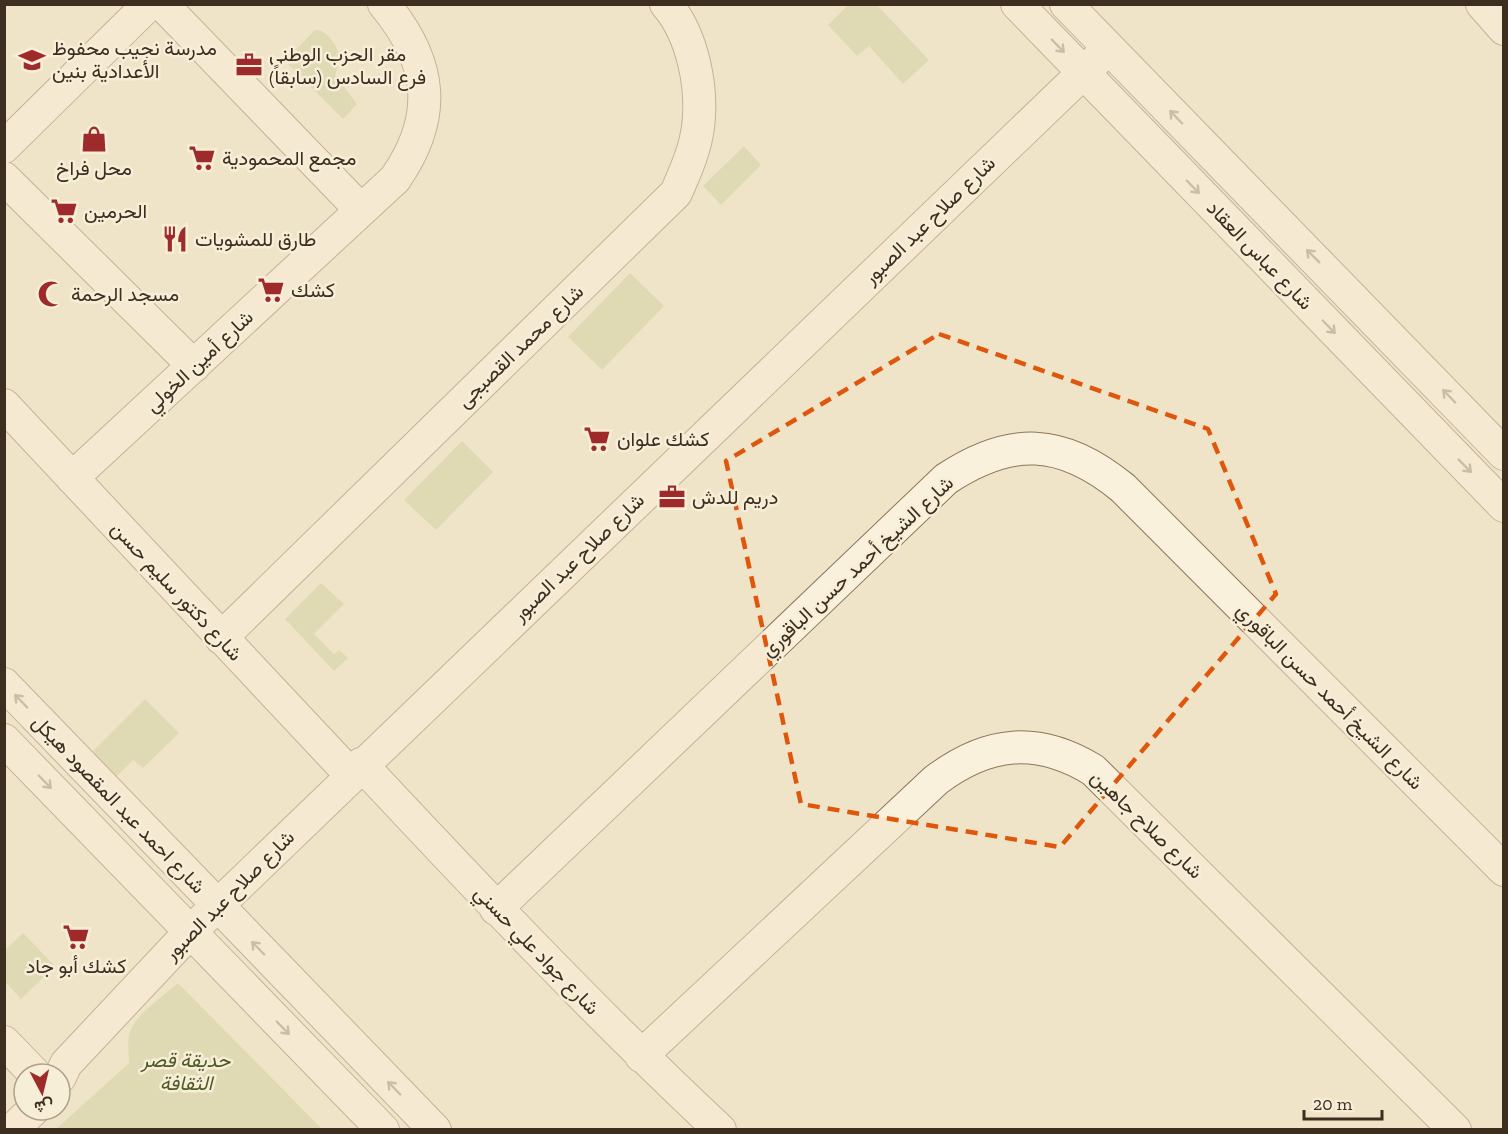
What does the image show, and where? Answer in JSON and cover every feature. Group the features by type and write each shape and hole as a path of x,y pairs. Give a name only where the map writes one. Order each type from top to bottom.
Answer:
{"street":[{"path":"4,147 149,4"},
{"path":"162,4 361,210"},
{"name":"شارع أمين الخولي","path":"72,478 395,179 407,161 422,121 425,93 420,65 410,39 384,4"},
{"name":"شارع محمد القصبجى","path":"221,638 676,193 690,161 698,127 698,92 689,50 666,4"},
{"name":"شارع عباس العقاد","path":"1017,4 1503,506"},
{"name":"شارع عباس العقاد","path":"1066,4 1503,454"},
{"path":"1482,4 1503,28"},
{"name":"شارع صلاح عبد الصبور","path":"68,1062 190,932 356,770 1109,48"},
{"path":"4,178 194,366"},
{"name":"شارع دكتور سليم حسن","path":"4,405 221,638 356,770"},
{"name":"شارع الشيخ أحمد حسن الباقوري","path":"496,909 946,479 973,461 993,454 1036,448 1068,454 1098,467 1123,488 1503,870"},
{"name":"شارع احمد عبد المقصود هيكل","path":"4,684 435,1130"},
{"name":"شارع احمد عبد المقصود هيكل","path":"4,740 383,1130"},
{"name":"شارع صلاح جاهين","path":"641,1056 936,780 957,765 980,753 1005,748 1031,747 1056,752 1093,770 1455,1130"},
{"name":"شارع جواد علي حسني","path":"356,770 641,1056 720,1130"},
{"path":"4,1042 23,1062"}],"highlighted area":[{"path":"939,334 1208,429 1276,594 1060,847 801,804 726,461"}],"green space":[{"path":"848,5 877,5 929,60 903,84 869,46 857,56 828,25"},
{"path":"315,30 324,32 334,44 341,58 335,75 357,104 343,119 285,61"},
{"path":"744,146 761,165 721,205 703,186"},
{"path":"630,273 664,306 602,370 568,337"},
{"path":"462,441 493,472 436,530 404,500"},
{"path":"321,583 344,604 314,634 334,654 339,650 348,658 334,671 285,619"},
{"path":"145,699 179,733 143,768 133,760 110,783 86,758"},
{"path":"23,933 55,966 21,999 5,982 4,951"},
{"name":"حديقة قصر الثقافة","path":"178,983 322,1129 56,1129 64,1122 72,1122 72,1115 129,1063 128,1038 132,1027 150,1006"}],"place":[{"name":"مدرسة نجيب محفوظ الأعدادية بنين","path":"32,60"},
{"name":"مقر الحزب الوطنى (سابقاً) فرع السادس","path":"249,65"},
{"name":"محل فراخ","path":"94,139"},
{"name":"مجمع المحمودية","path":"202,158"},
{"name":"الحرمين","path":"64,211"},
{"name":"طارق للمشويات","path":"175,239"},
{"name":"كشك","path":"271,290"},
{"name":"مسجد الرحمة","path":"51,294"},
{"name":"كشك علوان","path":"597,439"},
{"name":"دريم للدش","path":"672,497"},
{"name":"كشك أبو جاد","path":"76,937"}]}
